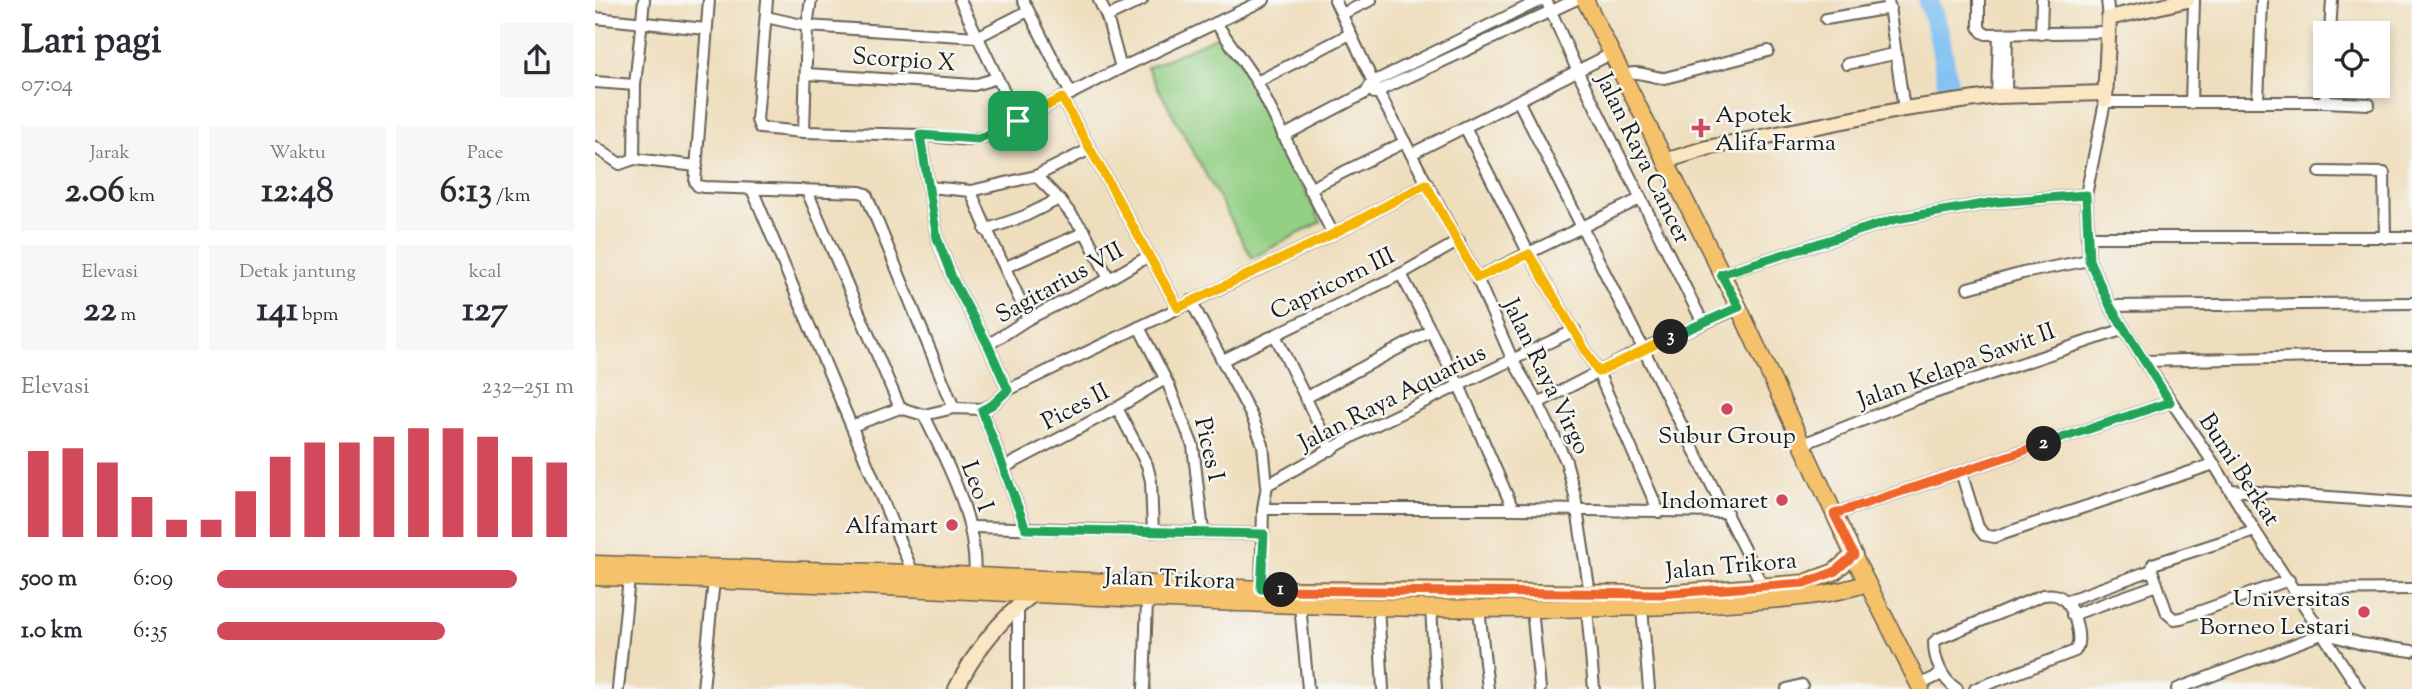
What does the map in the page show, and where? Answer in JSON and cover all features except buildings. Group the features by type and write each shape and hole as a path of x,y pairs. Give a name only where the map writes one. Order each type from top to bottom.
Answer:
{"main road":[{"path":"1585,0 1739,307 1780,401 1920,687"},
{"name":"Jalan Trikora","path":"595,577 714,580 975,578 1154,595 1300,605 1531,609 1660,594 1804,583 1834,572 1854,555"},
{"name":"Jalan Trikora","path":"595,564 905,578 1032,595 1154,595 1261,589 1589,601 1642,608 1767,600 1817,594 1867,583"}],"street":[{"path":"634,159 635,85 644,0"},
{"path":"709,0 695,182 698,186 866,194 954,408"},
{"path":"767,0 758,125 764,130 978,139 1259,1"},
{"path":"804,132 807,26 811,0"},
{"path":"960,0 1018,121"},
{"path":"1023,0 1090,149 1178,308"},
{"path":"1099,0 1107,17 1121,68"},
{"path":"1107,17 1142,0"},
{"name":"Jalan Raya Virgo","path":"1335,0 1378,93 1459,241 1513,361 1538,403 1566,461 1577,510 1589,601 1594,689"},
{"path":"1342,15 1371,0"},
{"path":"1283,136 1365,93 1373,82 1546,3 1575,0"},
{"path":"1979,0 1980,30 1986,34 2041,34 2110,25 2187,0"},
{"path":"2041,34 2042,0"},
{"path":"2105,97 2110,25 2107,0"},
{"path":"2191,103 2194,0"},
{"path":"2258,103 2262,0"},
{"path":"2331,21 2332,0"},
{"path":"1365,93 1378,93 1546,3"},
{"name":"Jalan Raya Cancer","path":"1546,3 1577,72 1703,323"},
{"path":"1826,19 1889,4 1904,109"},
{"path":"766,17 807,26 977,37 1028,11"},
{"path":"595,18 706,29"},
{"path":"1216,23 1257,82 1333,234"},
{"path":"1257,82 1350,34"},
{"path":"2002,96 2003,34"},
{"path":"1623,76 1636,71 1655,78 1665,78 1768,51"},
{"path":"1411,155 1611,54"},
{"path":"1847,64 1895,54"},
{"name":"Scorpio X","path":"807,74 974,85 997,78"},
{"path":"595,82 635,85"},
{"path":"1665,161 1707,148 1904,109 2002,96 2105,97 2191,103 2368,104"},
{"name":"Bumi Berkat","path":"2105,97 2086,195 2089,260 2110,306 2144,361 2231,490 2358,689"},
{"path":"2325,98 2325,102"},
{"path":"1519,102 1763,587"},
{"path":"1465,127 1529,254 1598,372 1659,512"},
{"path":"920,135 937,238 953,280 988,345 1008,390"},
{"path":"1309,189 1405,142"},
{"path":"595,147 620,164 634,159 697,166"},
{"path":"929,187 971,191 1036,176 1090,149"},
{"path":"2320,172 2383,173 2385,237"},
{"path":"1036,176 1059,199 1085,232 1109,279"},
{"path":"852,426 900,408 924,415 954,408 982,410 992,405 1008,390 1333,234 1426,184"},
{"path":"752,189 852,426 905,578"},
{"path":"807,191 900,408"},
{"path":"971,191 985,230 1006,267 1028,319"},
{"path":"1721,274 1896,219 1983,203 2086,195"},
{"path":"1477,278 1582,229 1640,198"},
{"path":"985,230 1025,216 1059,199"},
{"path":"1006,267 1085,232"},
{"path":"2087,237 2412,237"},
{"name":"Capricorn III","path":"1223,359 1401,274 1459,241"},
{"name":"Sagitarius VII","path":"988,345 1028,319 1149,256"},
{"path":"1968,288 2022,273 2089,260"},
{"path":"1401,274 1459,385 1513,509"},
{"path":"1191,301 1252,417 1263,446 1267,485 1263,509 1261,589"},
{"path":"2110,306 2412,303"},
{"path":"1538,403 1645,348 1739,307"},
{"name":"Pices I","path":"1139,327 1165,379 1193,446 1203,531"},
{"name":"Jalan Kelapa Sawit II","path":"1803,444 1916,400 2124,329"},
{"name":"Jalan Raya Aquarius","path":"1267,485 1459,385 1575,330"},
{"path":"1305,398 1431,331"},
{"path":"1275,335 1331,450"},
{"path":"2144,361 2321,356 2412,357"},
{"name":"Pices II","path":"1003,468 1117,408 1165,379"},
{"path":"1834,514 2170,402"},
{"path":"1117,408 1147,465 1151,481 1153,532"},
{"path":"982,410 1026,529"},
{"name":"Leo I","path":"924,415 963,500 972,527 976,551 975,578"},
{"path":"1961,472 1978,527 1985,535 1994,537 2214,464"},
{"path":"2231,490 2412,503"},
{"path":"1263,509 1727,512"},
{"path":"972,527 1264,534"},
{"path":"2255,531 2155,561 2152,570 2167,613 2174,619 2292,585 2412,589"},
{"path":"2066,601 2152,570"},
{"path":"618,689 629,578"},
{"path":"703,689 714,580"},
{"path":"2072,615 2157,585"},
{"path":"956,689 973,659 994,632 1032,595"},
{"path":"1144,689 1154,595"},
{"path":"1957,689 1948,683 1942,674 1934,642 2043,595 2056,595 2066,601 2078,636 2079,646 2075,651 1975,689"},
{"path":"1300,605 1308,689"},
{"path":"1018,606 1018,689"},
{"path":"1378,606 1383,689"},
{"path":"1431,608 1436,689"},
{"path":"1642,608 1649,689"},
{"path":"1479,609 1488,689"},
{"path":"1531,609 1540,689"},
{"path":"2176,689 2324,633 2362,644 2412,651"},
{"path":"1920,687 1942,674"},
{"path":"1787,689 1801,685"}],"green space":[{"path":"1225,33 1321,222 1252,258 1147,68"}],"waterway":[{"path":"1928,0 1939,33 1949,91"}],"place":[{"name":"Apotek Alifa Farma","path":"1701,128"},
{"name":"Subur Group","path":"1727,409"},
{"name":"Indomaret","path":"1782,500"},
{"name":"Alfamart","path":"952,525"},
{"name":"Universitas Borneo Lestari","path":"2364,612"}],"route":[{"path":"1062,98 1178,308 1333,234 1426,184 1477,278 1529,254 1598,372 1645,348 1739,307 1721,274 1896,219 1996,202 2086,195 2089,260 2110,306 2170,402 1834,514 1854,555 1834,572 1804,583 1660,594 1261,589 1264,534 1026,529 982,410 992,405 1008,390 988,345 953,280 937,238 920,135 978,139 1018,121 1062,98"}]}
